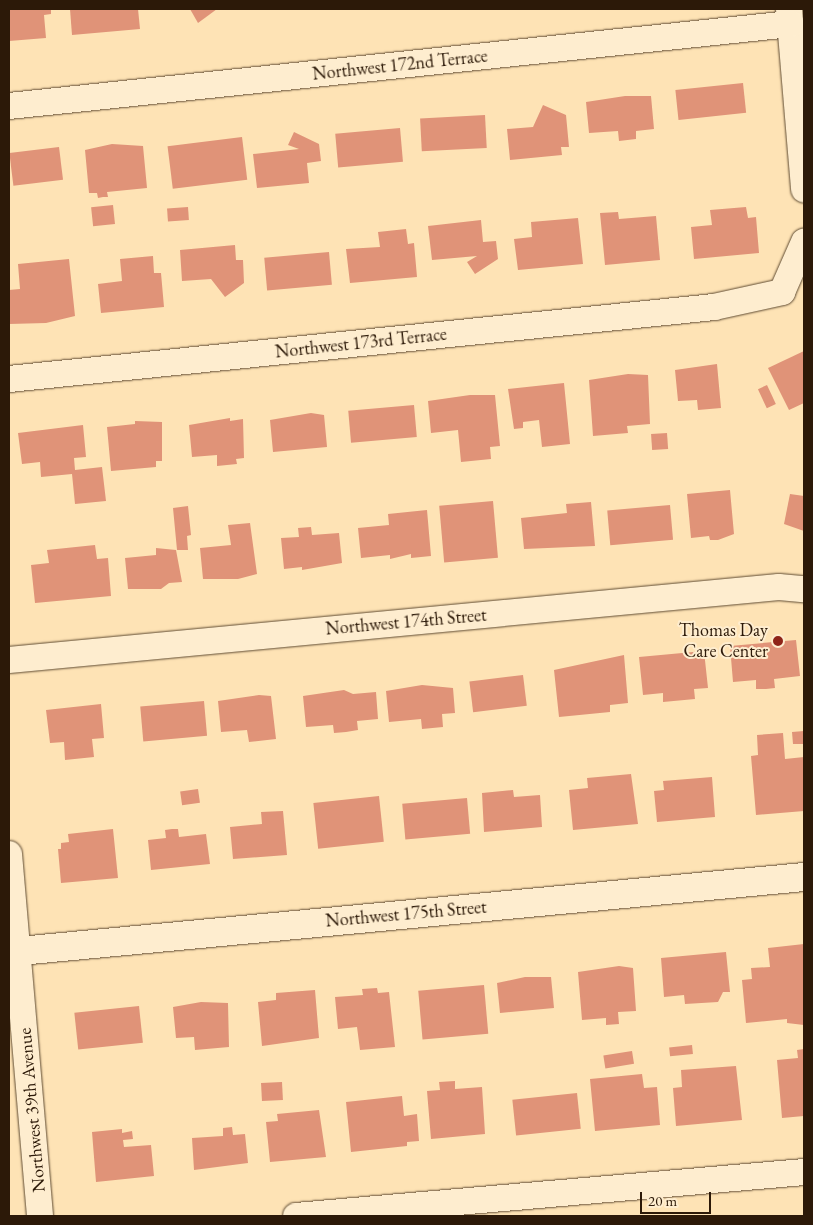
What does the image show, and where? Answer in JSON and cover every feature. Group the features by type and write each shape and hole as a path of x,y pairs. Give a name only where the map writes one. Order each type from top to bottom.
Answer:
{"street":[{"name":"Northwest 172nd Terrace","path":"9,106 790,16"},
{"path":"790,16 804,190"},
{"name":"Northwest 173rd Terrace","path":"9,379 714,307 782,292 804,242"},
{"name":"Northwest 174th Street","path":"9,660 770,588 804,589"},
{"name":"Northwest 39th Avenue","path":"9,854 14,952 40,1216"},
{"name":"Northwest 175th Street","path":"14,952 804,877"},
{"path":"296,1216 804,1172"}],"building":[{"path":"9,9 51,9 51,14 44,15 46,38 9,41"},
{"path":"70,9 138,9 140,29 72,35"},
{"path":"190,9 217,9 198,23"},
{"path":"743,83 746,113 679,120 675,90"},
{"path":"625,96 651,96 654,129 636,131 636,139 619,141 618,131 589,133 586,102"},
{"path":"543,105 566,115 569,147 561,147 562,155 510,160 507,129 533,127"},
{"path":"485,115 487,148 422,151 420,118"},
{"path":"400,128 403,162 338,168 335,134"},
{"path":"294,132 319,144 321,161 307,163 309,183 257,188 253,154 299,149 288,145"},
{"path":"242,137 247,180 173,189 168,146"},
{"path":"112,144 143,146 147,188 107,192 108,197 98,198 97,193 89,193 85,150"},
{"path":"59,147 63,180 13,186 9,153"},
{"path":"113,205 115,224 93,226 91,207"},
{"path":"188,207 189,220 168,221 167,208"},
{"path":"746,207 748,218 756,217 759,253 694,259 691,227 712,225 710,210"},
{"path":"618,212 619,219 656,216 660,260 605,265 600,213"},
{"path":"578,218 583,264 518,270 514,239 532,237 531,222"},
{"path":"481,220 483,242 496,241 498,259 475,274 467,262 477,256 432,260 428,226"},
{"path":"406,229 408,244 414,243 417,277 350,283 346,249 380,247 378,232"},
{"path":"235,245 236,260 243,260 244,283 225,297 211,279 182,281 180,250"},
{"path":"329,252 332,285 267,291 264,258"},
{"path":"153,256 154,273 161,273 164,307 101,313 98,284 122,281 120,259"},
{"path":"69,259 75,316 46,323 9,324 9,290 20,289 18,264"},
{"path":"804,351 804,403 789,410 768,368"},
{"path":"717,364 721,408 698,410 697,400 678,401 675,370"},
{"path":"628,374 648,375 650,424 627,426 628,433 593,436 589,380"},
{"path":"564,383 570,444 542,447 539,420 523,422 523,428 514,429 508,389"},
{"path":"767,385 776,404 767,408 758,389"},
{"path":"470,395 495,395 500,446 490,447 491,459 461,462 458,430 431,433 428,401"},
{"path":"414,405 417,437 351,443 348,411"},
{"path":"311,413 324,415 327,447 273,452 270,420"},
{"path":"230,418 230,421 243,419 244,458 236,459 237,464 217,466 217,455 192,457 189,425"},
{"path":"135,421 162,422 162,461 156,461 156,467 111,471 107,427 135,424"},
{"path":"83,425 86,457 74,458 75,470 102,467 106,501 75,504 72,474 41,477 40,462 22,464 18,433"},
{"path":"667,433 668,449 652,450 651,434"},
{"path":"730,490 734,534 718,540 710,540 709,536 691,538 687,494"},
{"path":"790,494 804,496 804,531 784,524"},
{"path":"493,501 498,558 444,562 439,506"},
{"path":"591,502 595,546 524,549 521,518 567,513 566,504"},
{"path":"670,505 673,540 610,545 607,510"},
{"path":"188,506 191,535 187,536 188,550 177,550 173,508"},
{"path":"427,510 431,556 411,558 411,554 390,559 390,555 361,558 358,528 389,525 388,514"},
{"path":"250,523 257,574 238,579 203,579 200,548 231,545 228,525"},
{"path":"311,527 312,535 339,533 342,563 302,570 302,567 284,569 281,538 299,537 298,528"},
{"path":"95,545 97,559 108,558 111,596 35,603 31,565 49,563 47,550"},
{"path":"156,548 176,550 182,582 169,583 161,589 128,589 125,558 156,555"},
{"path":"796,640 800,676 774,679 775,688 766,689 756,689 756,680 733,682 730,646"},
{"path":"704,651 708,688 694,689 695,699 663,702 663,693 643,695 639,657"},
{"path":"624,655 628,703 610,705 610,712 559,717 554,670"},
{"path":"523,675 527,706 473,712 469,682"},
{"path":"422,685 453,688 455,713 442,714 443,727 422,729 421,719 389,722 386,691"},
{"path":"344,690 353,694 376,692 378,719 357,721 358,730 346,732 334,733 333,725 306,727 303,696"},
{"path":"259,695 271,696 276,739 249,742 247,730 221,732 218,701"},
{"path":"204,701 207,736 143,741 140,707"},
{"path":"101,704 104,738 92,739 94,757 65,760 64,742 50,743 46,710"},
{"path":"804,731 804,744 793,744 792,732"},
{"path":"783,733 785,759 804,757 804,811 756,815 751,756 758,755 757,735"},
{"path":"631,774 638,824 573,830 569,790 588,788 587,778"},
{"path":"712,777 715,817 657,822 654,791 664,790 663,781"},
{"path":"198,789 200,803 182,805 180,792"},
{"path":"513,790 514,797 540,795 542,827 484,832 482,793"},
{"path":"379,796 384,842 318,849 313,803"},
{"path":"467,798 470,834 405,840 402,804"},
{"path":"283,811 287,855 233,859 230,827 262,824 261,812"},
{"path":"113,829 118,878 61,883 58,849 61,849 61,843 69,842 68,834"},
{"path":"178,829 179,837 206,834 210,864 151,870 148,840 166,838 165,830"},
{"path":"804,944 804,1025 787,1023 787,1019 746,1023 742,980 752,979 751,968 770,967 768,948"},
{"path":"726,952 730,992 723,992 718,1002 685,1004 684,995 664,997 661,958"},
{"path":"619,966 633,968 636,1011 618,1012 619,1024 606,1025 606,1018 582,1020 578,972"},
{"path":"525,977 551,977 554,1008 500,1013 497,983"},
{"path":"484,985 488,1034 423,1040 418,991"},
{"path":"377,988 378,993 389,992 395,1047 360,1050 357,1027 338,1029 335,997 363,995 362,989"},
{"path":"315,990 319,1038 262,1046 258,1002 276,1000 276,993"},
{"path":"201,1002 228,1003 229,1047 195,1050 194,1037 176,1038 173,1007"},
{"path":"139,1006 143,1043 78,1050 74,1013"},
{"path":"692,1045 693,1054 670,1056 669,1047"},
{"path":"804,1049 804,1116 782,1118 777,1060 798,1058 797,1050"},
{"path":"632,1051 634,1064 605,1068 603,1056"},
{"path":"736,1066 742,1120 676,1126 673,1088 682,1087 681,1070"},
{"path":"642,1074 644,1088 657,1087 660,1125 595,1131 590,1079"},
{"path":"455,1081 455,1089 482,1087 485,1134 431,1139 427,1091 440,1090 439,1082"},
{"path":"282,1082 283,1100 262,1101 261,1083"},
{"path":"577,1093 581,1129 516,1136 512,1100"},
{"path":"402,1096 404,1116 417,1114 419,1141 407,1142 407,1146 351,1152 346,1102"},
{"path":"319,1110 326,1157 270,1162 266,1122 278,1121 277,1114"},
{"path":"232,1127 233,1135 245,1134 248,1163 194,1170 192,1138 223,1136 223,1128"},
{"path":"122,1129 122,1133 132,1131 133,1139 123,1140 124,1147 151,1145 154,1176 96,1182 92,1132"}],"place":[{"name":"Thomas Day Care Center","path":"778,641"}]}
